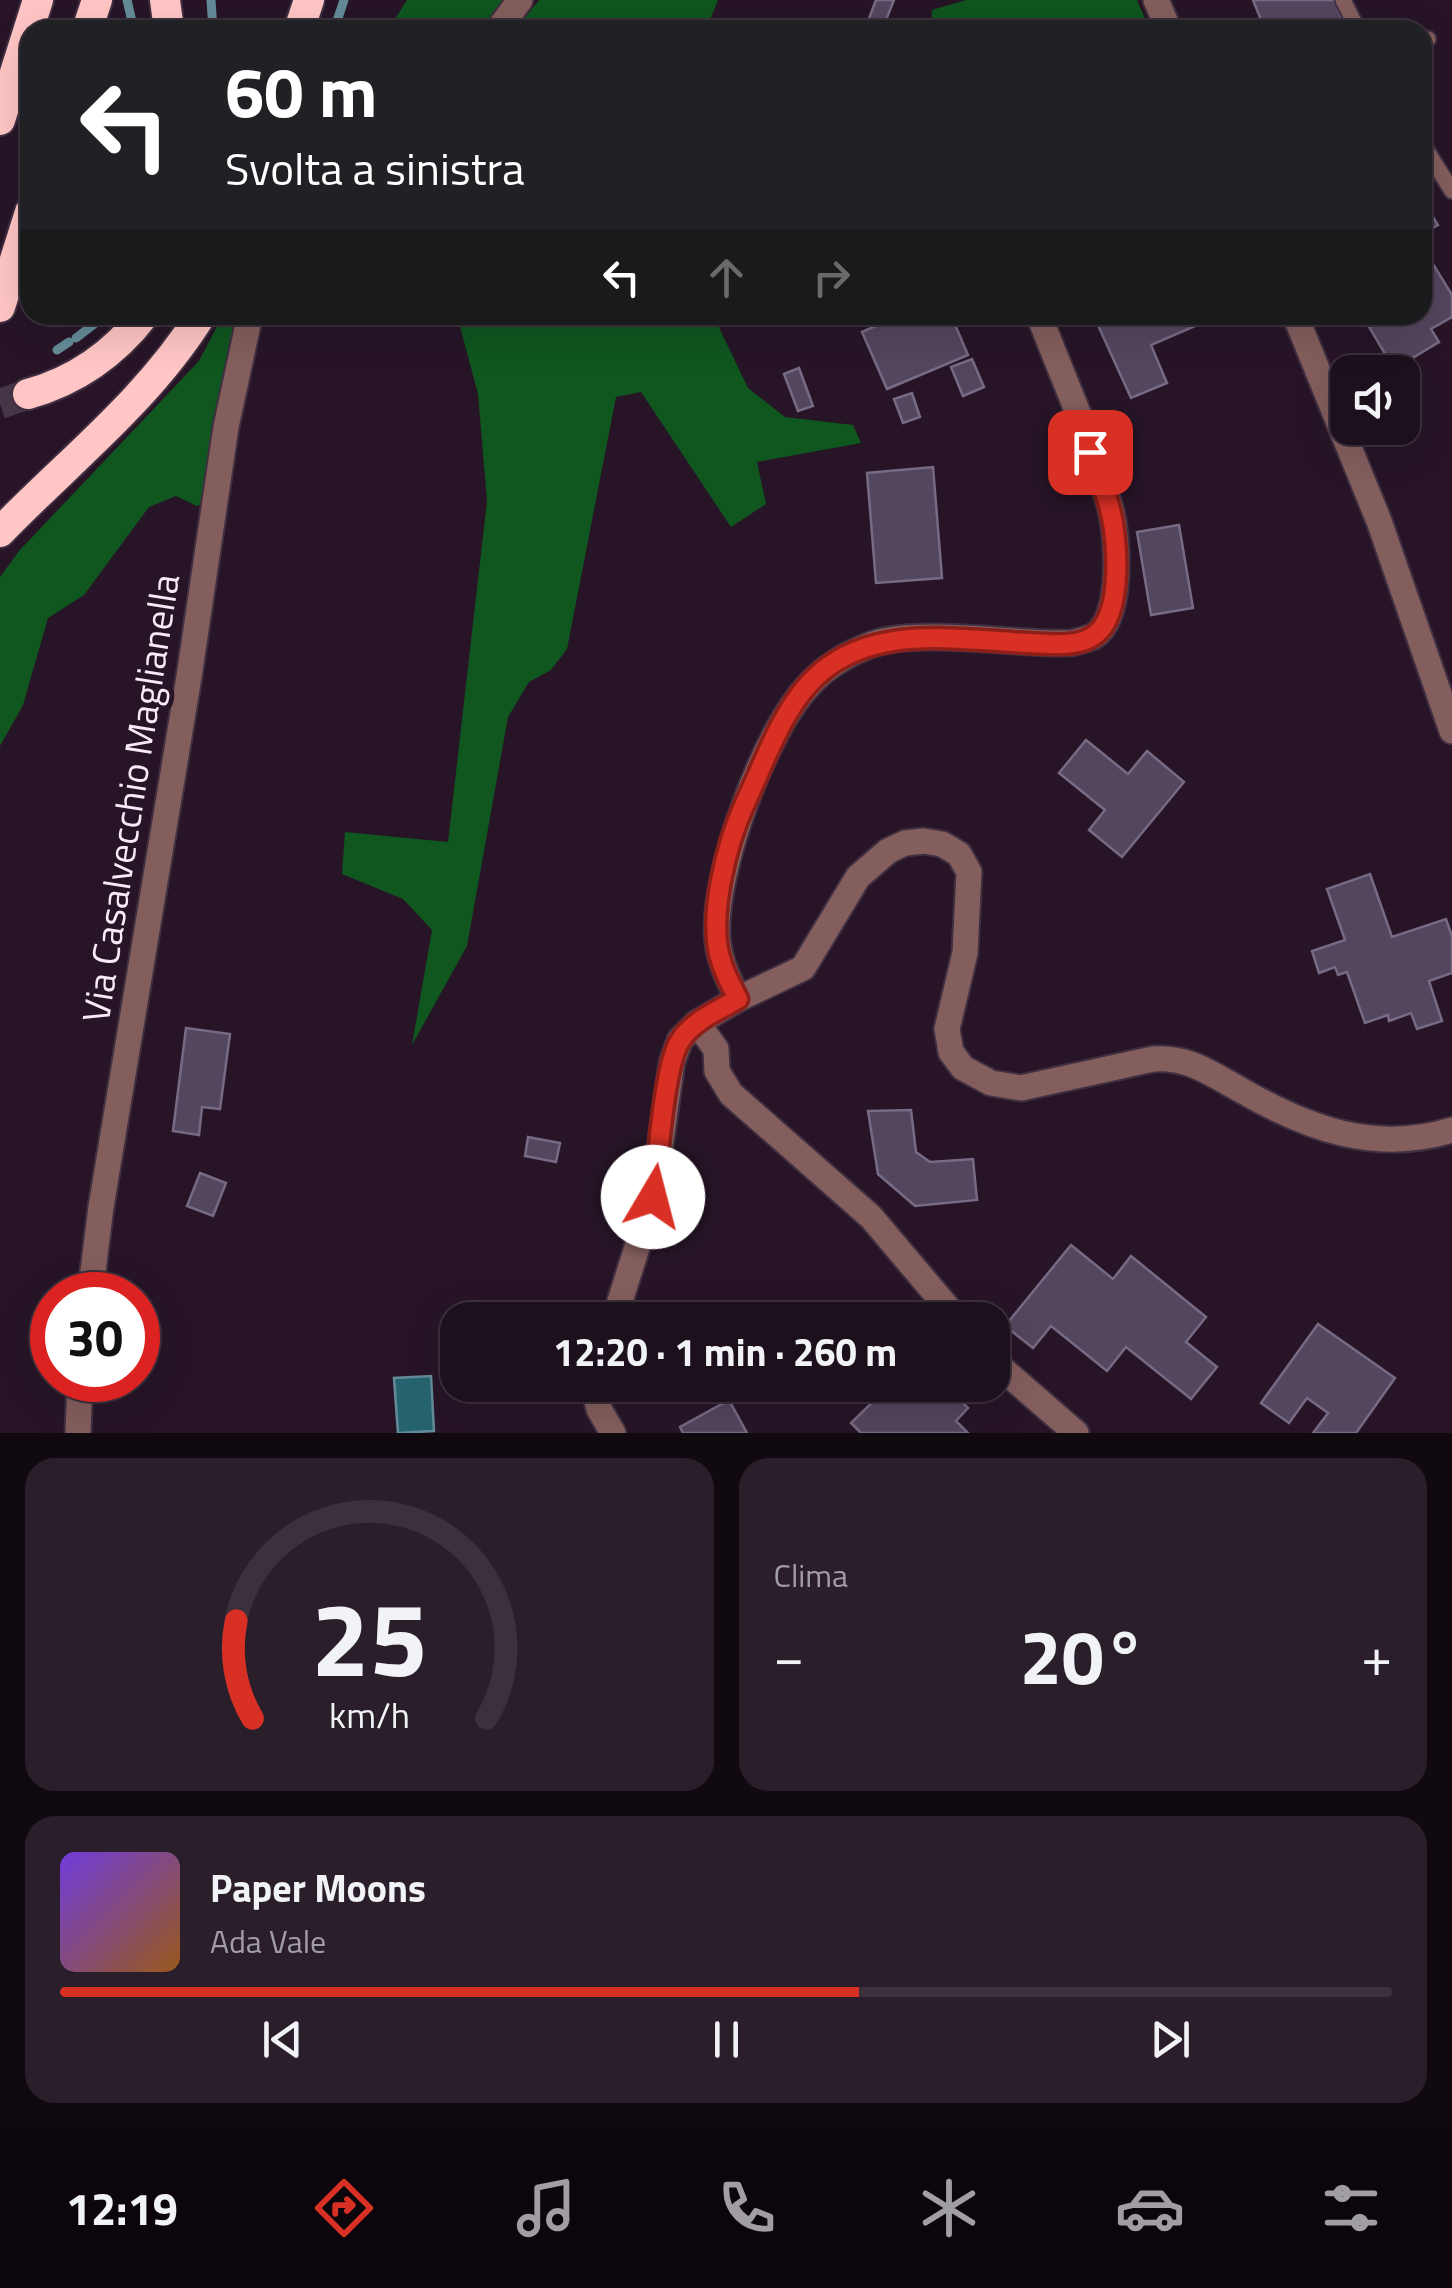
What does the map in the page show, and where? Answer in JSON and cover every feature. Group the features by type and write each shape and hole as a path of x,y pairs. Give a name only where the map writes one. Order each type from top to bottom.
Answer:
{"highway":[{"path":"0,120 20,57"},
{"path":"0,307 20,244"},
{"path":"28,394 55,386 83,371 134,325"},
{"path":"0,532 124,413 194,325"}],"street":[{"name":"Via Casalvecchio Maglianella","path":"93,1272 190,678 226,427 248,325"},
{"path":"738,999 720,962 718,900 743,806 784,719 806,686 850,653 878,642 916,638 1072,643 1096,635 1108,619 1116,556 1111,512 1042,325"},
{"path":"1299,325 1370,496 1452,731"},
{"path":"620,1302 653,1197 672,1062 680,1040 696,1024 738,999 803,968 848,889 877,858 906,843 936,842 963,858 969,872 966,941 947,1029 951,1052 969,1072 991,1083 1021,1088 1153,1059 1172,1059 1201,1067 1289,1115 1351,1137 1408,1140 1452,1130"},
{"path":"696,1024 716,1049 717,1071 731,1094 872,1218 943,1302"},
{"path":"1010,1376 1076,1433"},
{"path":"78,1433 79,1402"},
{"path":"597,1402 613,1433"}],"lane":[{"path":"1432,159 1452,191"}],"green space":[{"path":"407,0 504,0 490,20 394,20"},
{"path":"539,0 718,0 710,20 523,20"},
{"path":"966,0 1137,0 1146,20 932,20 932,10"},
{"path":"218,325 242,325 203,503 197,506 176,496 149,507 84,595 48,618 23,705 0,746 0,577 19,551 199,361"},
{"path":"460,325 718,325 748,388 785,417 853,425 861,443 757,462 766,504 731,527 641,392 616,397 567,649 551,670 529,682 508,717 467,946 412,1045 432,930 403,899 342,874 345,832 448,842 487,501 478,394"}],"water":[{"path":"431,1376 434,1431 398,1433 394,1378"}],"building":[{"path":"876,0 894,0 886,20 868,20"},
{"path":"1253,0 1334,0 1343,20 1261,20"},
{"path":"1432,262 1452,295 1452,317 1431,329 1439,342 1417,355 1386,355 1368,325 1432,325"},
{"path":"878,325 955,325 968,355 887,389 862,332"},
{"path":"1098,325 1195,325 1151,345 1167,383 1131,398"},
{"path":"972,359 984,387 963,396 951,367"},
{"path":"799,368 813,406 798,411 784,374"},
{"path":"912,393 920,417 903,423 894,399"},
{"path":"933,467 942,578 876,583 867,473"},
{"path":"1179,525 1193,608 1151,615 1137,532"},
{"path":"1086,740 1128,774 1147,751 1184,782 1122,857 1089,830 1105,810 1059,773"},
{"path":"1370,874 1392,937 1446,919 1452,936 1452,973 1429,981 1442,1021 1417,1029 1411,1013 1389,1021 1388,1015 1365,1023 1347,972 1338,975 1335,967 1319,973 1312,951 1345,940 1327,889"},
{"path":"186,1028 230,1034 220,1109 202,1107 199,1135 173,1131"},
{"path":"911,1110 916,1152 930,1162 973,1159 977,1200 915,1206 878,1174 868,1111"},
{"path":"528,1137 560,1143 556,1162 525,1156"},
{"path":"200,1173 226,1183 213,1216 187,1206"},
{"path":"1071,1245 1113,1279 1131,1256 1206,1317 1186,1342 1217,1367 1191,1399 1126,1347 1107,1371 1051,1326 1033,1348 1010,1330 1010,1320"},
{"path":"1318,1324 1395,1378 1356,1433 1313,1433 1328,1413 1307,1398 1289,1423 1261,1403"},
{"path":"730,1402 747,1433 683,1433 680,1427"},
{"path":"873,1402 962,1402 968,1408 956,1421 968,1433 861,1433 851,1423"}],"waterway":[{"path":"127,0 132,20"},
{"path":"211,0 212,20"},
{"path":"337,20 344,0"},
{"path":"76,338 93,325"},
{"path":"57,350 69,342"}],"tunnel":[{"path":"0,404 28,394"}],"route":[{"path":"653,1197 672,1062 680,1040 696,1024 738,999 720,962 718,900 743,806 784,719 806,686 824,670 850,653 878,642 916,638 1046,644 1072,643 1096,635 1108,619 1116,556 1111,512 1090,452"}]}
